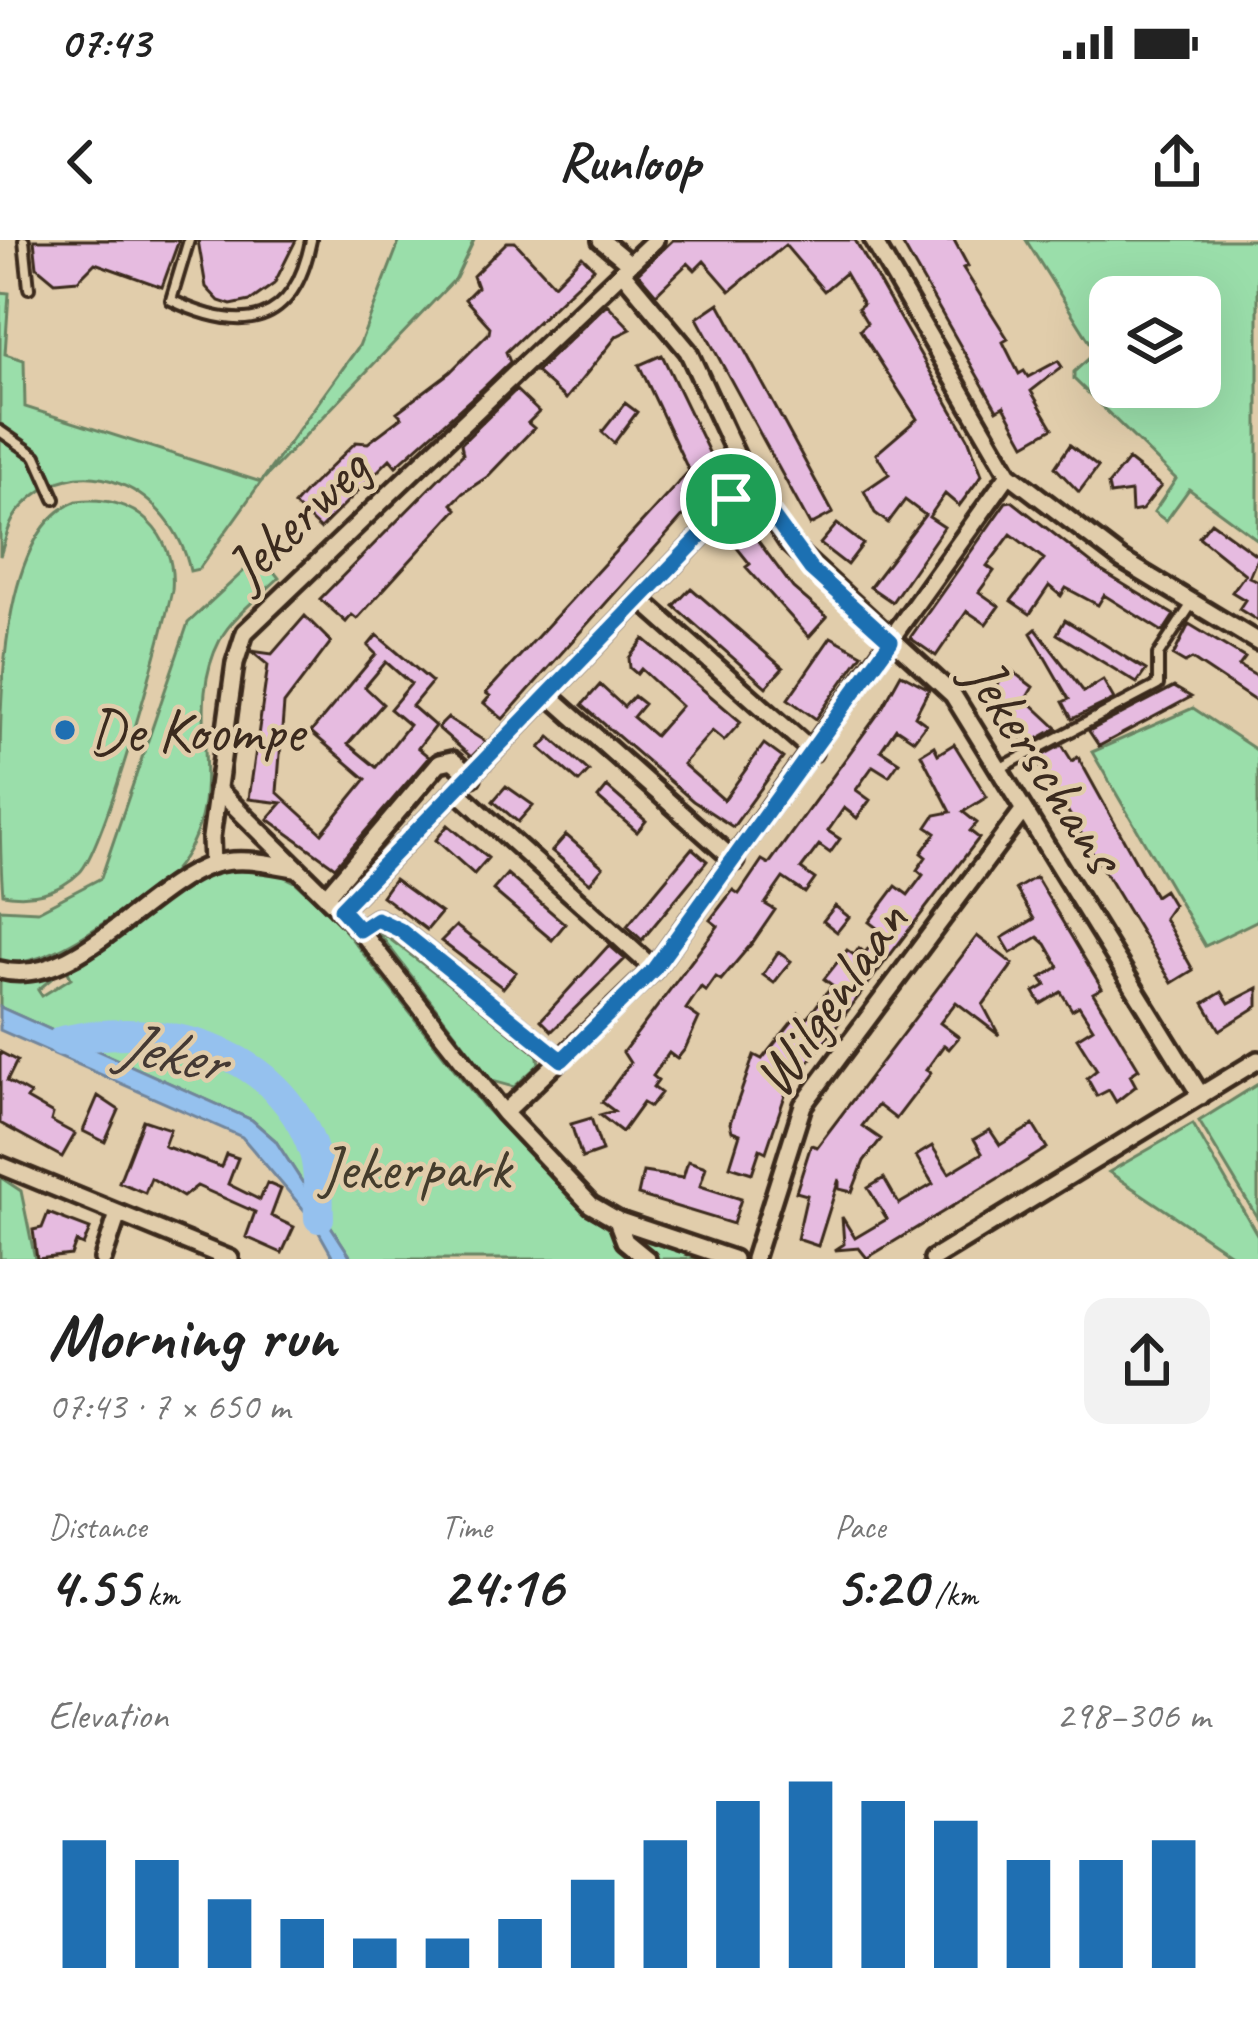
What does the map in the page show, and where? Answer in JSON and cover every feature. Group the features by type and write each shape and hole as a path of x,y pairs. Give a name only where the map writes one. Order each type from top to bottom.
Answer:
{"street":[{"name":"Jekerschans","path":"601,240 688,351 750,485 811,569 953,695 1201,1096"},
{"name":"Jekerweg","path":"212,865 217,789 235,663 245,632 656,240"},
{"path":"873,240 1009,474 1122,560 1258,642"},
{"path":"504,1113 654,969 1009,474"},
{"path":"341,909 750,485"},
{"path":"640,599 813,752"},
{"path":"550,696 735,861"},
{"path":"327,896 439,763 452,760 472,777"},
{"path":"217,789 360,930 504,1113 580,1195 617,1220 733,1259"},
{"path":"458,792 654,969"},
{"name":"Wilgenlaan","path":"754,1259 803,1105 1022,812"},
{"path":"0,970 27,973 63,962 212,865 246,860 294,868"},
{"path":"360,930 377,919 400,930 562,1060"},
{"path":"933,1259 1258,1060"},
{"path":"0,1165 230,1259"},
{"path":"104,1259 118,1214"},
{"path":"617,1220 625,1241 647,1259"}],"lane":[{"path":"24,240 29,288"},
{"path":"189,240 182,281 171,300 232,322 259,317 288,296 311,240"},
{"path":"0,431 20,440 35,456 55,499"},
{"path":"999,769 1158,685 1158,655 1192,603"}],"green space":[{"path":"400,240 474,240 456,278 261,482 359,346"},
{"path":"1026,240 1258,240 1258,540 1189,489 1166,521 1154,512 1176,479 1104,408 1221,408 1221,276 1089,276 1089,341"},
{"path":"0,292 9,293 5,354 24,360 25,407 261,482 199,569 190,571 165,518 144,498 120,484 94,477 67,479 41,491 14,517 0,556"},
{"path":"1089,358 1089,394 1074,379 1074,372"},
{"name":"De Koompe","path":"77,501 117,504 148,522 167,551 172,590 132,739 91,854 80,872 54,890 24,896 3,894 0,749 10,623 32,546 52,518"},
{"path":"261,555 279,578 225,631 209,669 202,816 191,844 172,873 89,933 41,957 0,960 0,909 38,911 101,878 188,623"},
{"path":"1193,708 1258,751 1258,920 1205,946 1092,752"},
{"name":"Jekerpark","path":"237,867 277,873 295,882 336,919 485,1108 582,1210 611,1230 703,1259 352,1259 275,1140 252,1120 0,1007 0,980 51,979 38,990 42,996 71,978 65,966 187,884"},
{"path":"374,927 537,1051 539,1064 514,1087 492,1081"},
{"path":"1258,1084 1258,1219 1199,1121"},
{"path":"1193,1124 1258,1236 1258,1259 1238,1259 1109,1172"},
{"path":"0,1177 21,1191 35,1259 0,1259"}],"water":[{"path":"0,1007 252,1120 275,1140 352,1259 334,1259 311,1218 242,1137 0,1030"}],"building":[{"path":"34,240 179,240 162,287 95,263 78,280 55,282 37,267"},
{"path":"198,240 296,240 274,284 250,301 231,305 219,301 206,287"},
{"path":"673,240 855,240 968,438 982,475 959,506 945,494 929,517 944,527 892,602 870,587 925,515 905,500 888,523 875,513 864,491 889,474 876,454 917,419 860,330 867,323 858,308 863,304 845,273 824,291 785,245 730,291 704,261 695,270 688,263 656,294 638,273"},
{"path":"900,240 954,240 968,266 963,268 1008,339 1003,342 1019,374 1024,371 1028,377 1058,361 1062,367 1031,391 1053,428 1025,444 1004,406 997,410"},
{"path":"507,242 515,242 554,284 582,256 594,268 506,352 510,362 483,388 396,466 390,459 320,529 294,505 356,442 368,443 402,417 397,412 450,372 489,333 490,327 465,299 477,287 473,276"},
{"path":"719,303 833,513 810,525 697,318"},
{"path":"607,304 631,329 617,336 566,399 536,372"},
{"path":"662,355 720,475 682,494 694,504 503,719 484,703 490,696 486,693 689,471 639,365"},
{"path":"516,390 539,412 528,423 534,428 487,477 452,504 457,509 357,619 352,615 346,622 320,599 463,454 461,444"},
{"path":"625,403 637,412 614,443 602,432"},
{"path":"1070,445 1098,467 1079,492 1055,467"},
{"path":"1128,460 1161,486 1142,510 1132,512 1131,492 1110,495 1108,485"},
{"path":"1012,501 1100,570 1174,615 1163,632 1104,595 1098,605 1066,588 1061,596 1049,586 1030,614 1011,601 1044,559 1011,534 987,566 994,571 979,592 999,606 986,624 967,611 936,656 910,638 1006,502"},
{"path":"1211,522 1258,556 1249,577 1258,581 1258,621 1239,609 1245,600 1232,592 1245,574 1199,537"},
{"path":"837,524 863,544 847,565 820,544"},
{"path":"747,526 793,588 827,617 809,637 746,567 750,564 730,539"},
{"path":"691,588 783,668 766,687 674,606"},
{"path":"305,616 331,642 284,704 277,792 322,833 366,779 311,732 376,654 368,646 377,635 432,682 412,706 435,726 418,748 429,757 335,867 268,819 282,803 249,799 268,665 251,651 272,654","holes":["386,662 411,684 390,709 409,725 376,767 348,744 383,704 365,687"]},
{"path":"1065,620 1146,670 1137,683 1057,634"},
{"path":"1189,624 1245,658 1239,666 1258,677 1258,703 1192,659 1185,663 1173,656"},
{"path":"1036,629 1084,692 1103,680 1114,699 1072,719 1063,702 1069,699 1031,633"},
{"path":"831,637 862,654 816,719 788,699"},
{"path":"644,639 741,722 724,741 712,731 683,764 724,800 764,744 783,758 733,827 693,801 582,705 600,685 624,707 634,696 644,704 633,717 655,736 681,706 641,669 637,674 630,668 629,658"},
{"path":"1008,668 1033,687 1026,699 1057,728 1027,745 1009,716 1017,712 991,695"},
{"path":"901,674 929,689 915,716 926,724 914,740 896,728 881,750 899,762 889,776 873,766 856,790 870,800 857,818 844,808 828,831 840,839 830,853 819,845 801,869 815,879 805,893 783,878 765,904 775,910 753,942 721,980 716,977 706,991 701,987 686,1009 699,1018 685,1049 677,1059 669,1053 653,1076 658,1080 653,1087 661,1093 650,1107 643,1103 622,1132 600,1115 614,1111 602,1102 630,1063 623,1052 718,926 710,920 733,890 739,894 762,860 769,864 881,710"},
{"path":"1174,687 1191,697 1099,746 1089,731"},
{"path":"448,718 486,742 471,757 438,728"},
{"path":"550,737 589,771 579,782 540,748"},
{"path":"954,744 987,797 963,812 977,823 970,831 979,838 796,1079 792,1075 766,1152 760,1149 752,1173 730,1166 740,1134 732,1131 730,1123 754,1055 762,1059 799,1013 806,1019 832,985 824,979 847,950 854,955 859,948 865,953 881,931 869,922 896,886 908,895 923,875 917,870 926,857 921,853 936,833 927,827 935,815 951,812 921,754 934,746 938,754"},
{"path":"1062,745 1072,761 1078,757 1155,896 1164,890 1173,905 1164,918 1193,970 1172,983 1036,759"},
{"path":"506,786 533,805 518,822 493,801"},
{"path":"607,787 646,821 637,832 598,798"},
{"path":"448,825 488,858 474,874 436,840"},
{"path":"566,835 603,867 590,883 552,851"},
{"path":"692,848 707,861 642,940 627,926"},
{"path":"507,874 565,924 552,940 493,890"},
{"path":"1036,877 1102,988 1093,993 1139,1069 1130,1075 1136,1086 1116,1102 1109,1090 1097,1096 1087,1078 1097,1070 1077,1038 1093,1028 1079,1006 1072,1010 1061,992 1041,1004 1034,992 1046,985 1041,978 1059,967 1046,944 1038,937 1011,953 1002,938 1034,919 1016,889"},
{"path":"394,879 441,913 427,930 382,896"},
{"path":"835,906 849,917 837,932 823,921"},
{"path":"456,926 516,972 503,988 441,941"},
{"path":"977,936 1013,964 983,1005 999,1035 956,1002 940,1023 959,1037 949,1049 944,1045 926,1070 931,1073 896,1119 878,1105 862,1126 881,1139 864,1161 852,1192 839,1189 839,1179 818,1246 797,1239 807,1195 796,1192 811,1145 817,1147"},
{"path":"609,945 625,959 552,1031 541,1020"},
{"path":"778,952 791,961 774,983 763,975"},
{"path":"1258,988 1258,1006 1220,1030 1204,1003 1222,992 1229,1003"},
{"path":"0,1052 17,1061 7,1081 53,1114 51,1121 75,1134 62,1157 0,1123"},
{"path":"98,1096 119,1110 105,1142 83,1131"},
{"path":"591,1118 602,1151 582,1158 571,1124"},
{"path":"143,1120 170,1129 164,1146 221,1167 226,1154 238,1158 228,1184 260,1200 267,1183 281,1189 271,1216 294,1227 282,1253 246,1237 255,1212 197,1186 183,1197 151,1178 145,1193 119,1182"},
{"path":"1033,1125 1047,1148 867,1258 859,1248 835,1250 844,1244 842,1217 855,1238 887,1219 868,1188 884,1178 899,1204 933,1184 916,1156 932,1146 949,1173 982,1153 974,1139 990,1130 1000,1145"},
{"path":"688,1161 706,1167 700,1186 741,1199 733,1224 638,1195 643,1172 683,1178"},
{"path":"48,1213 90,1229 83,1245 76,1242 71,1255 37,1259 33,1230 42,1228"}],"waterway":[{"name":"Jeker","path":"62,1041 138,1034 212,1049 245,1065 274,1088 297,1117 316,1161 319,1218"}],"place":[{"name":"De Koompe","path":"65,730"}],"route":[{"path":"750,485 770,520 811,569 891,641 654,969 562,1060 400,930 377,919 360,930 341,909 550,696 731,499 750,485"}]}
